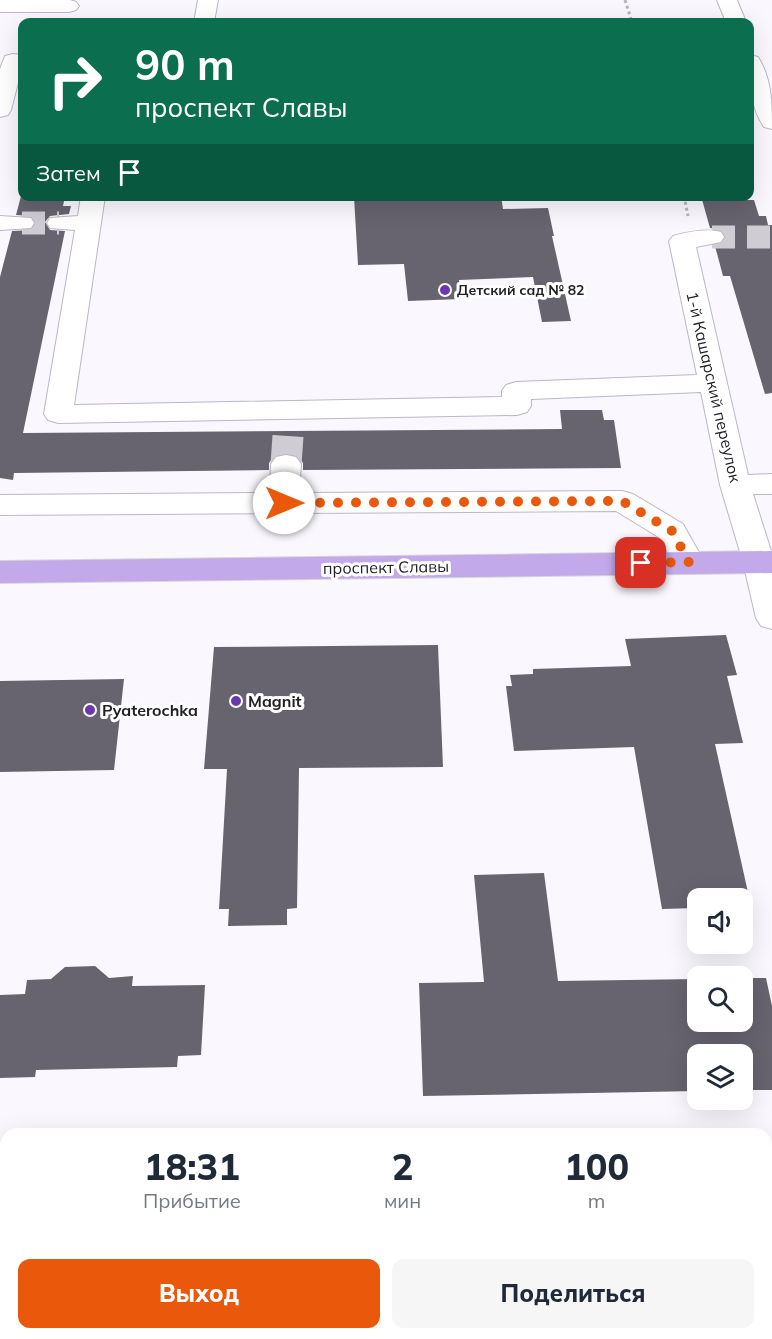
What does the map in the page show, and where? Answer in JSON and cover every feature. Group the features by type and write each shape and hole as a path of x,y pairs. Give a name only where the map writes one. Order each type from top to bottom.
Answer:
{"main road":[{"name":"проспект Славы","path":"0,572 766,562"}],"street":[{"path":"205,18 208,0"},
{"path":"728,0 735,18"},
{"path":"0,6 68,10"},
{"path":"0,110 13,61 18,61"},
{"path":"754,73 772,122"},
{"path":"59,223 91,210"},
{"path":"91,210 58,414 288,437 517,406 516,391 713,383"},
{"name":"1-й Кашарский переулок","path":"712,237 682,241 735,485 766,562 772,618"},
{"path":"284,503 288,437"},
{"path":"735,485 772,484"},
{"path":"0,505 622,501 672,531 689,562"}],"path":[{"path":"625,0 631,18"}],"building":[{"path":"754,200 759,216 766,216 768,225 772,225 772,393 765,394 730,276 723,276 715,246 723,243 726,236 721,230 710,228 702,201"},
{"path":"20,201 64,201 63,206 71,206 69,214 50,216 45,222 50,230 65,231 23,433 562,429 560,410 602,410 604,420 614,420 621,468 303,470 303,463 298,456 286,453 274,456 269,463 269,470 14,473 13,480 0,478 0,277 12,231 31,230 36,224 31,216 16,215"},
{"path":"354,201 502,201 503,209 548,208 571,321 542,322 533,277 459,280 461,299 408,301 404,264 358,265"},
{"path":"726,635 737,675 727,676 743,743 715,744 747,888 687,888 687,908 662,909 634,747 514,751 506,686 512,686 510,675 533,674 533,669 631,666 625,639"},
{"path":"438,645 443,767 299,768 297,908 287,909 287,925 228,926 229,909 219,909 227,769 204,769 214,647"},
{"path":"124,679 114,770 0,772 0,681"},
{"path":"544,873 558,981 687,979 687,1032 753,1032 753,978 766,978 772,1006 772,1090 753,1090 753,1044 687,1044 687,1091 423,1096 419,983 484,982 474,875"},
{"path":"95,966 109,978 133,976 132,986 205,985 201,1055 178,1056 177,1067 36,1070 35,1077 0,1078 0,995 25,994 27,980 51,979 65,967"}],"tunnel":[{"path":"22,223 59,223"},
{"path":"712,237 772,237"},
{"path":"286,464 288,436"}],"place":[{"name":"Детский сад № 82","path":"445,290"},
{"name":"Magnit","path":"236,701"},
{"name":"Pyaterochka","path":"90,710"}],"route":[{"path":"284,503 622,501 672,531 689,562 641,563"}]}
